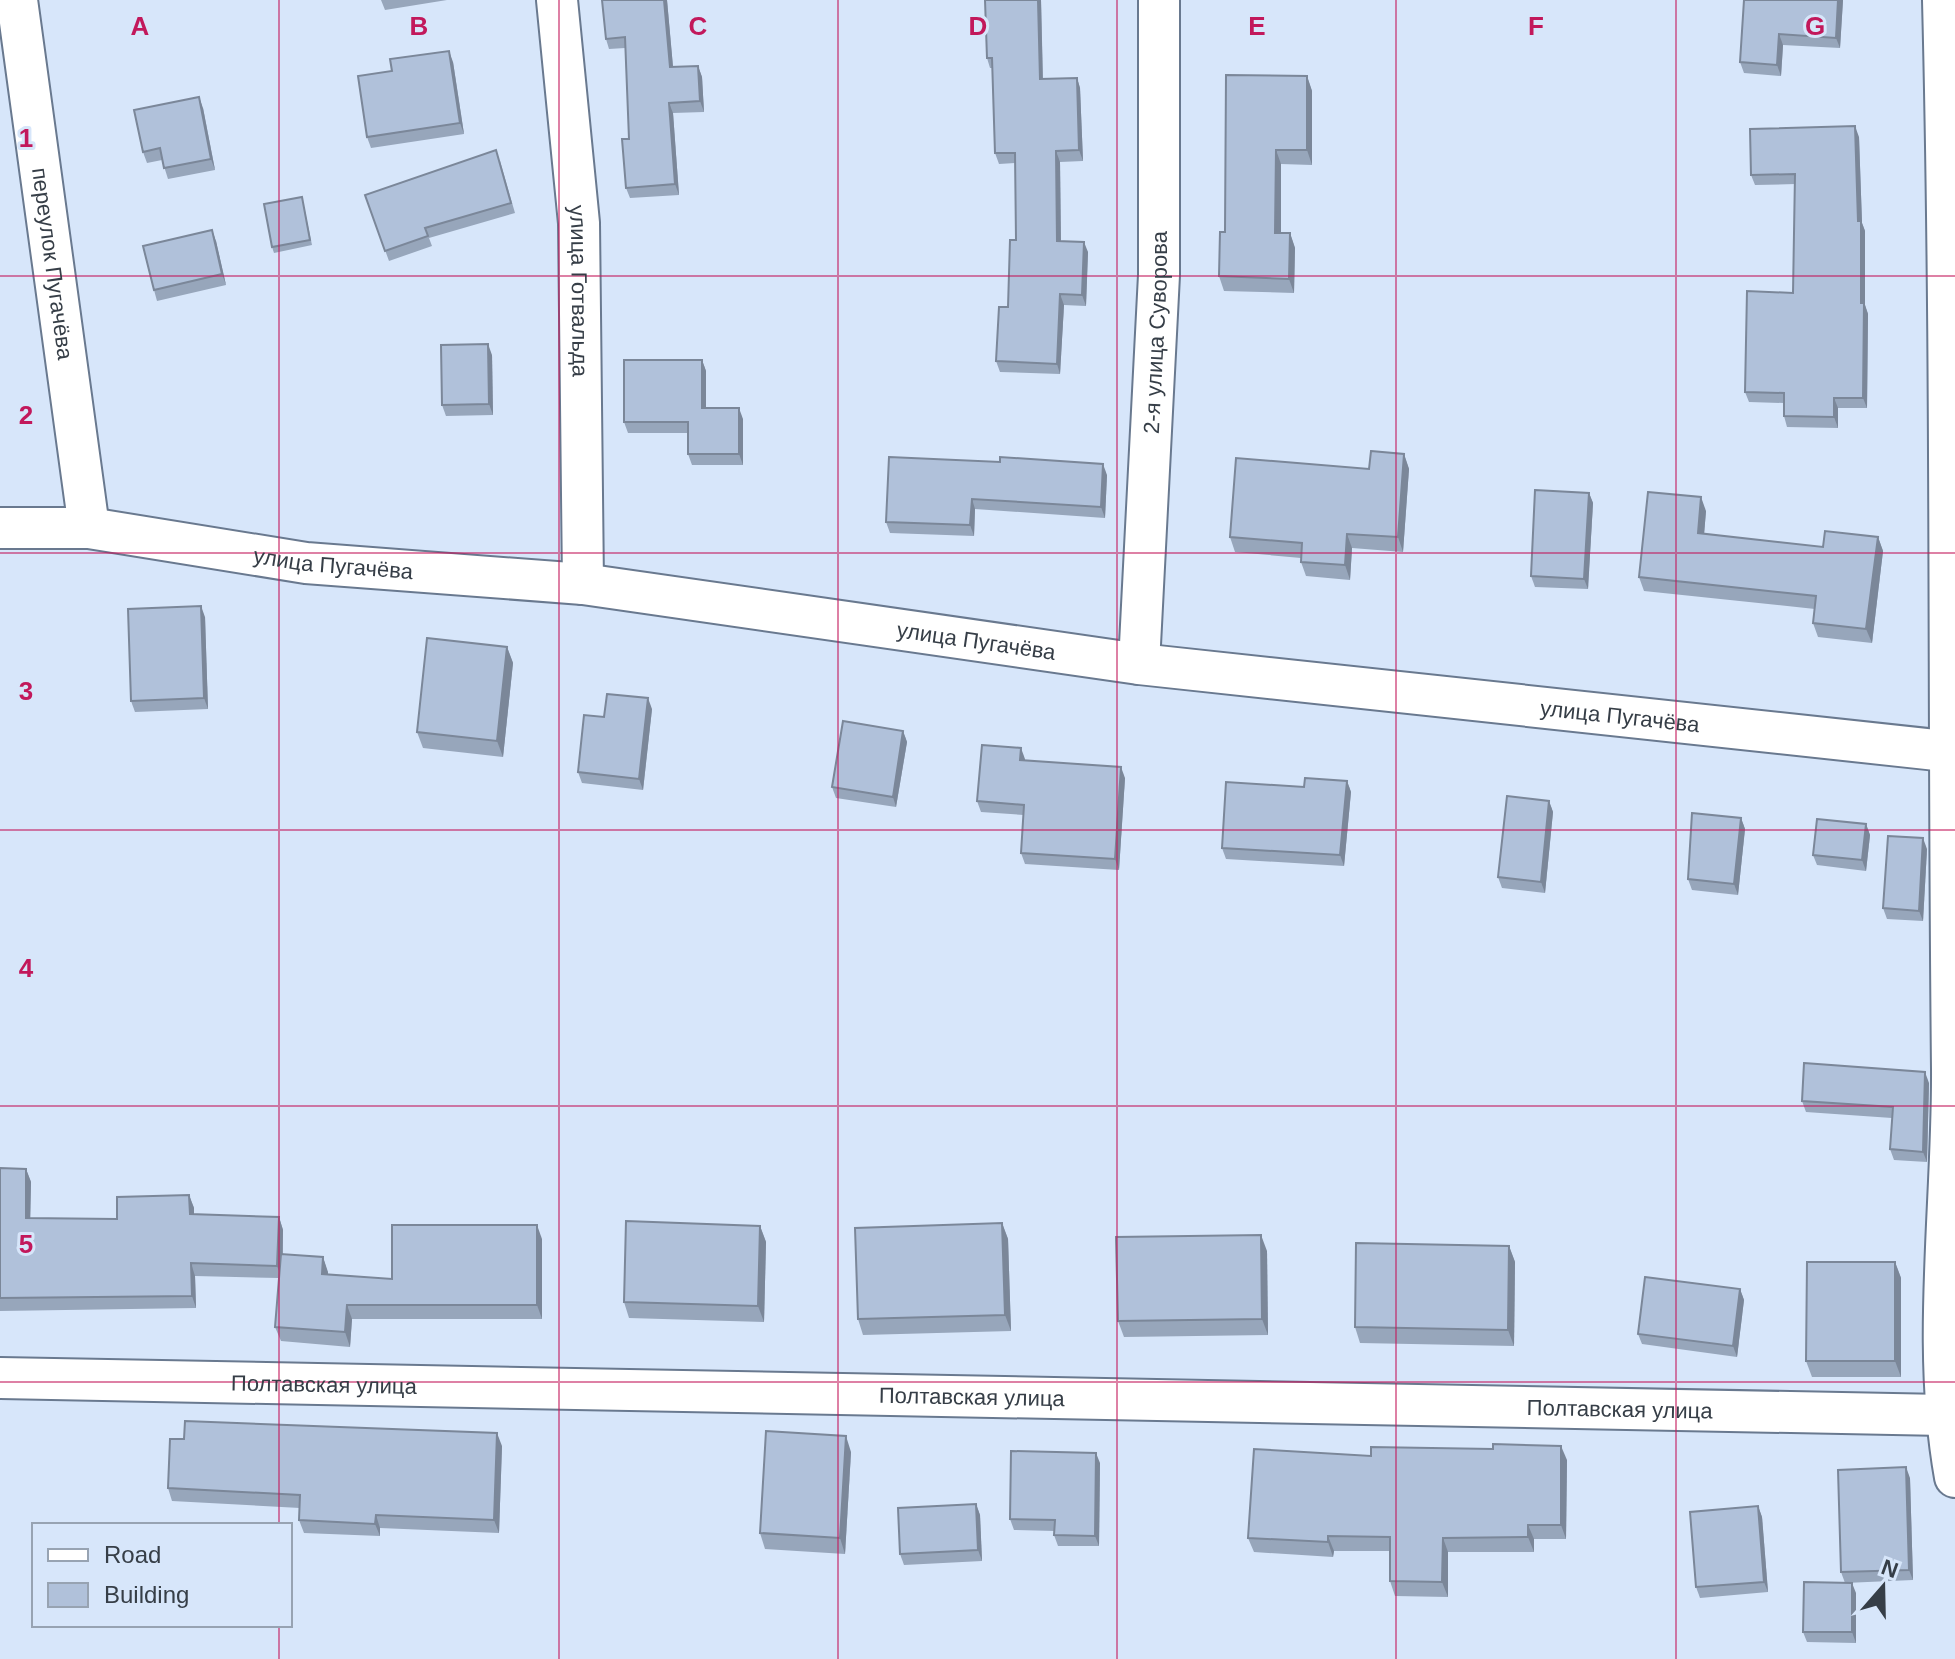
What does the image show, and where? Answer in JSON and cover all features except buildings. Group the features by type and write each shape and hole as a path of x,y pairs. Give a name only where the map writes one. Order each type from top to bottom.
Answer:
{"street":[{"name":"переулок Пугачёва","path":"17,0 89,528"},
{"name":"улица Готвальда","path":"557,0 579,223 583,584"},
{"name":"2-я улица Суворова","path":"1139,664 1159,275 1159,0"},
{"path":"1943,0 1948,204 1952,752 1952,1095 1944,1415 1955,1477"},
{"name":"улица Пугачёва","path":"0,528 89,528 306,563 583,584 1139,664 1952,752"},
{"name":"Полтавская улица","path":"0,1378 1944,1415"}]}
